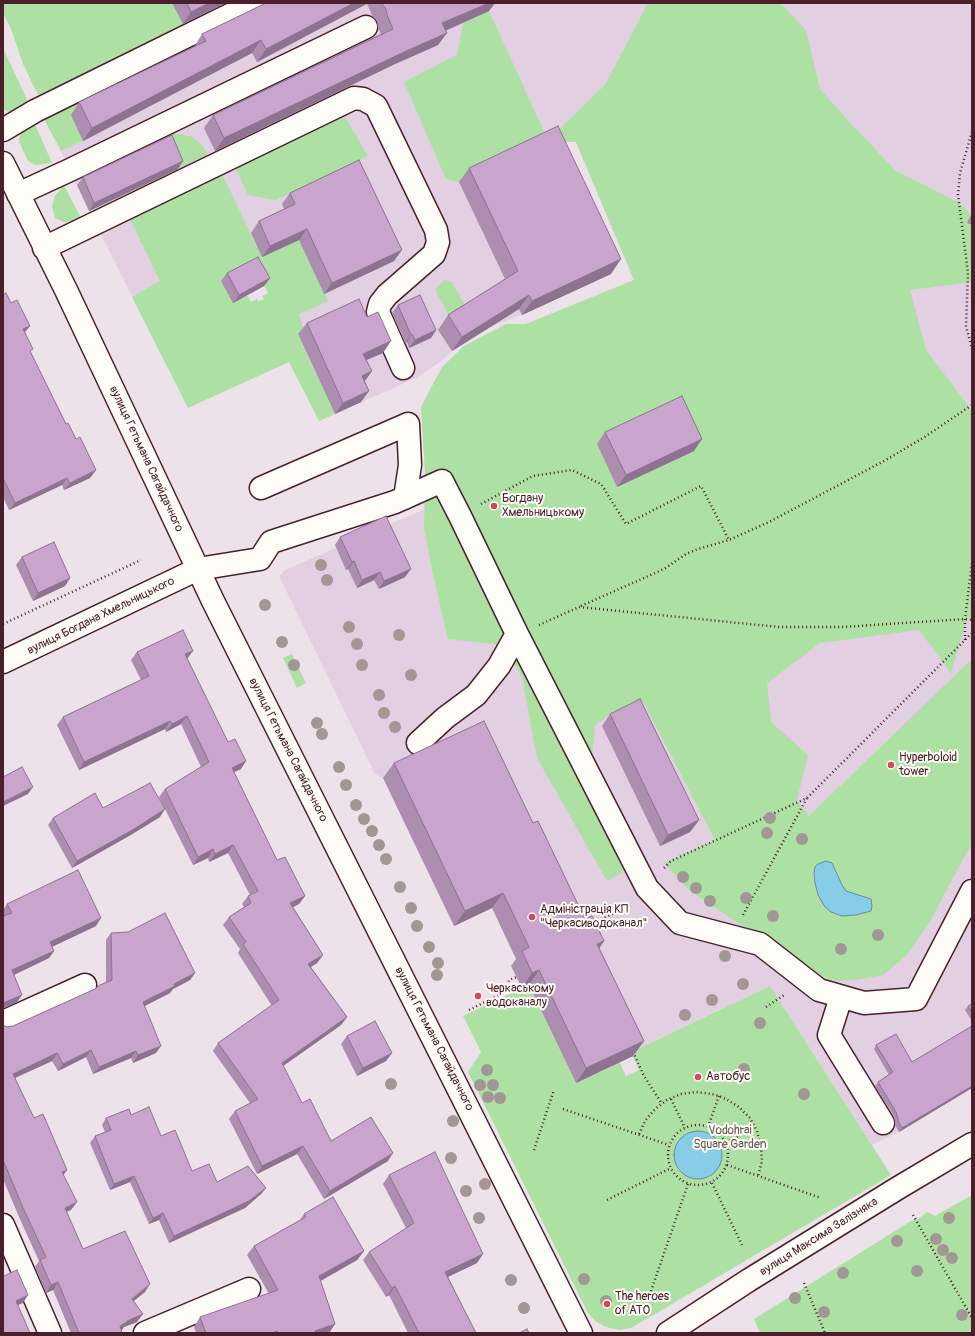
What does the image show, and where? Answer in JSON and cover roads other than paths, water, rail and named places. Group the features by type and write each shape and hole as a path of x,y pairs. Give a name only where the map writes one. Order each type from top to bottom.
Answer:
{"street":[{"path":"3,130 35,111 254,3"},
{"path":"18,194 366,27"},
{"path":"44,248 354,98 363,99 376,106 436,230 438,242 434,254 387,295 380,304 378,312 403,368"},
{"name":"вулиця Гетьмана Сагайдачного","path":"3,163 66,290 213,601 581,1333"},
{"path":"261,488 408,424 410,465 405,498"},
{"name":"вулиця Богдана Хмельницького","path":"3,662 198,569 260,559 271,542 395,502 442,481 517,634"},
{"path":"418,743 445,718 476,695 499,666 517,634"},
{"path":"517,634 647,888 680,922 760,944 819,990 864,1003 916,999 972,890"},
{"path":"3,1022 85,985"},
{"path":"841,997 829,1035 883,1124"},
{"name":"вулиця Максима Залізняка","path":"668,1333 749,1280 972,1144"},
{"path":"3,1225 50,1333"},
{"path":"145,1333 249,1289"}],"water":[{"path":"826,861 832,863 846,891 871,899 871,911 856,915 842,916 831,912 825,907 818,895 814,873 815,867 818,864"},
{"path":"693,1131 703,1131 712,1135 718,1141 721,1146 721,1164 712,1175 703,1179 693,1179 684,1175 678,1169 674,1160 674,1150 678,1141 684,1135"}],"place":[{"name":"Богдану Хмельницькому","path":"494,506"},
{"name":"Hyperboloid tower","path":"891,765"},
{"name":"Адміністрація КП \"Черкасиводоканал\"","path":"532,917"},
{"name":"Черкаському водоканалу","path":"478,996"},
{"name":"Автобус","path":"698,1077"},
{"name":"The heroes of ATO","path":"607,1304"}],"park label":[{"name":"Vodohrai Square Garden","path":"730,1138"}]}
